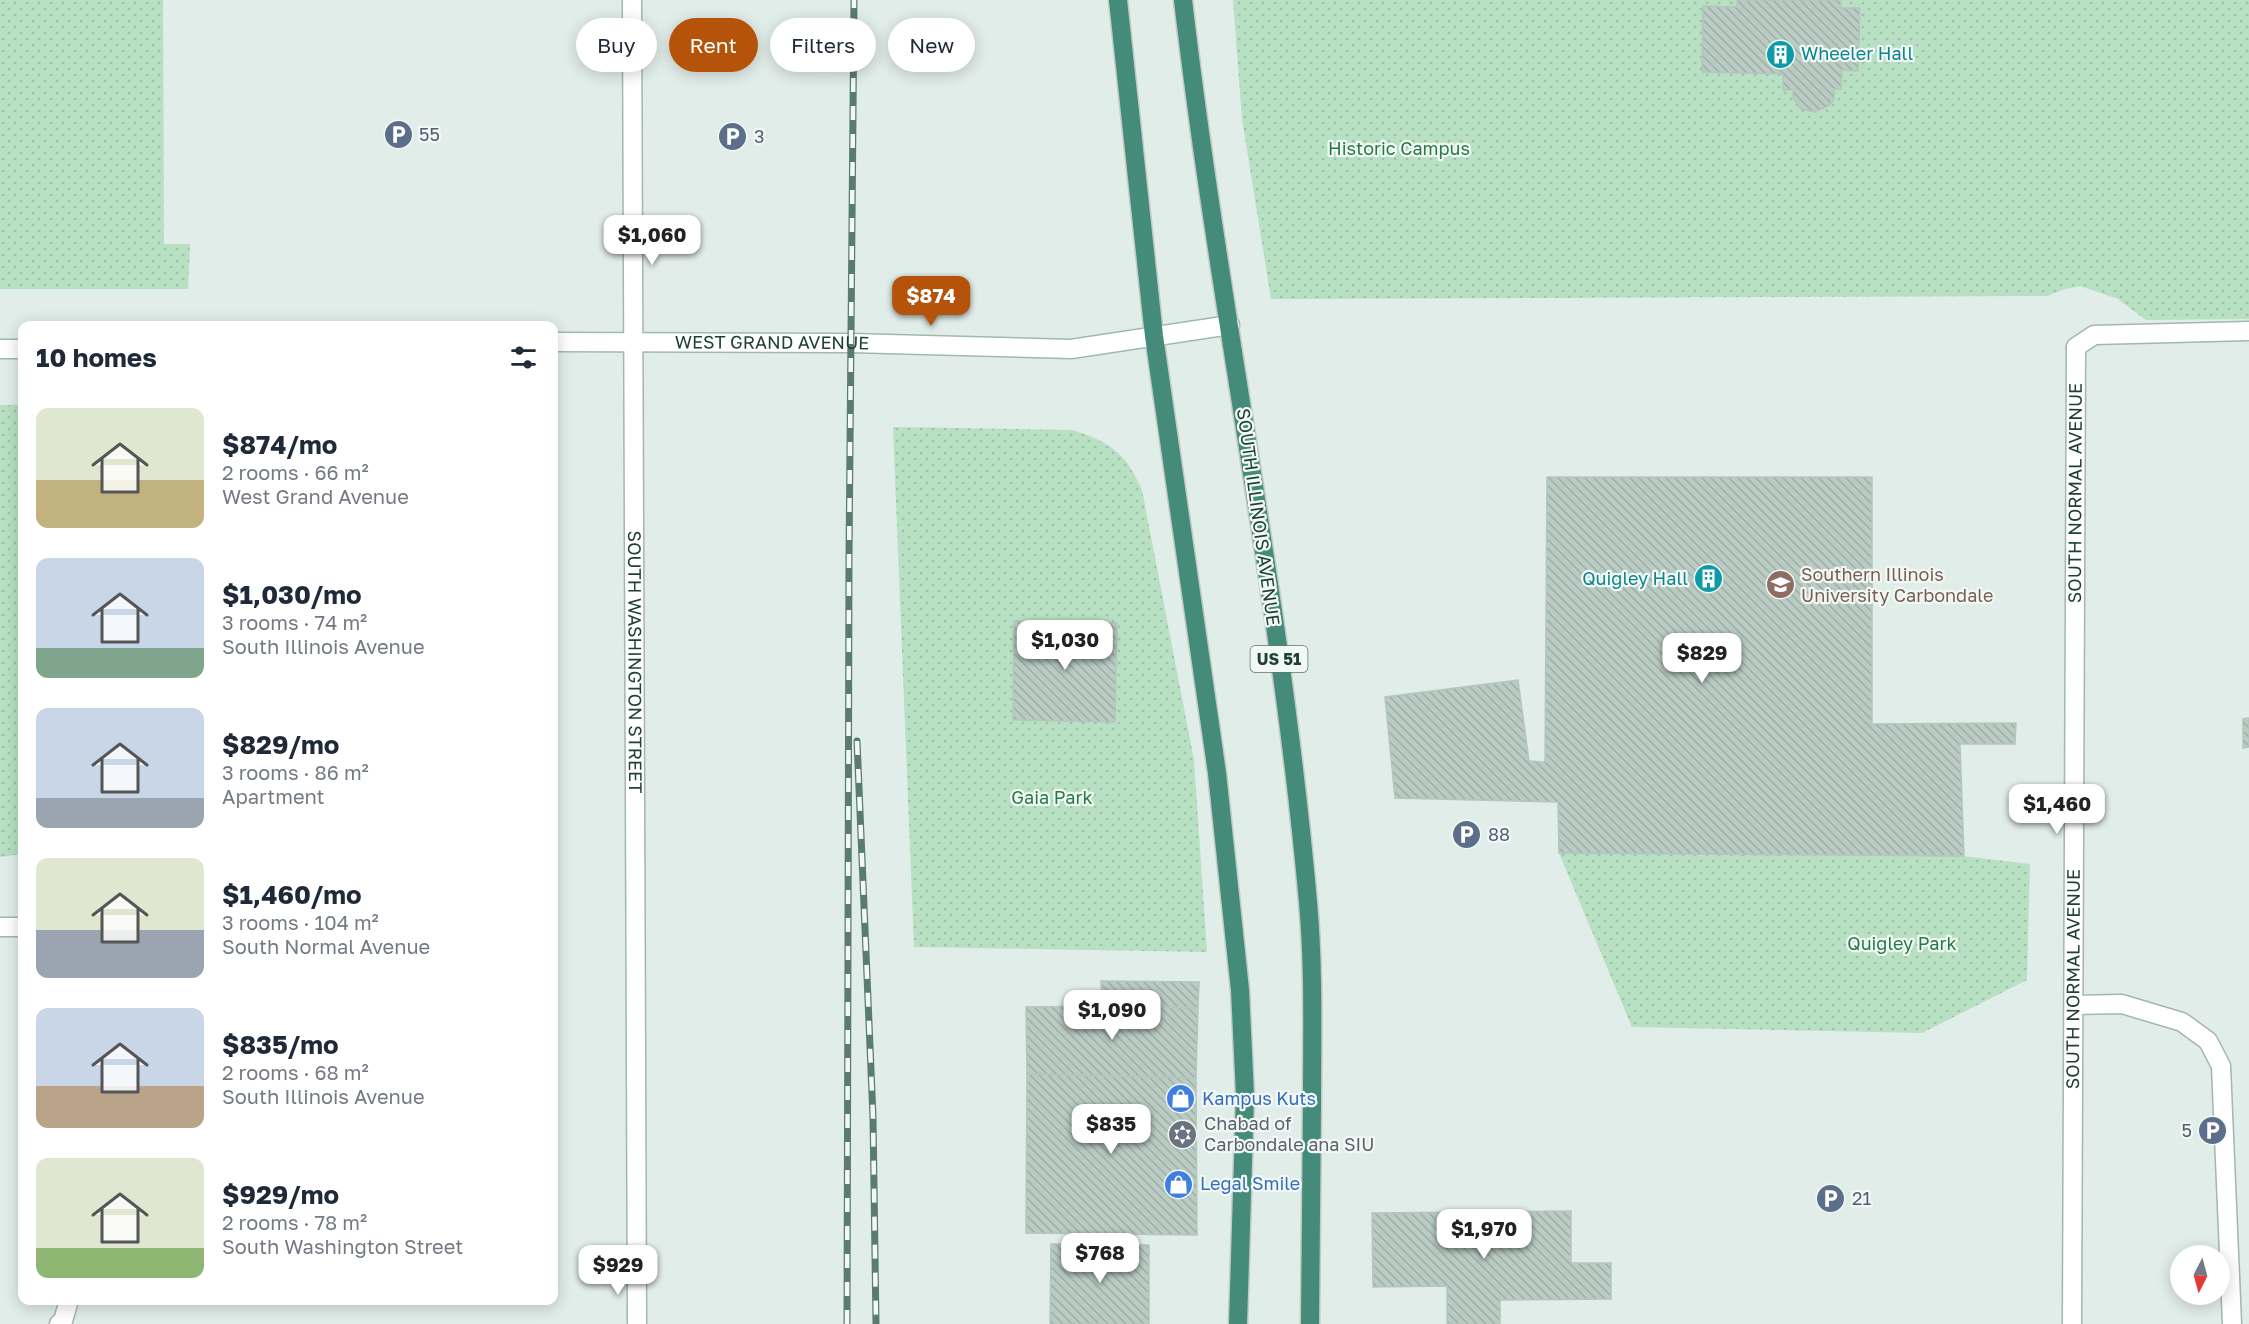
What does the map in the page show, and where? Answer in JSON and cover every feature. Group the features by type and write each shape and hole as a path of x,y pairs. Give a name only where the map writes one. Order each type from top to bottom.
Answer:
{"highway":[{"path":"1118,0 1154,336 1217,773 1240,990 1245,1095 1238,1324"},
{"name":"SOUTH ILLINOIS AVENUE","path":"1183,0 1194,94 1268,572 1293,762 1308,905 1313,1000 1310,1324"}],"street":[{"name":"SOUTH WASHINGTON STREET","path":"632,0 637,1324"},
{"name":"WEST GRAND AVENUE","path":"558,342 851,343 1071,349 1230,325"},
{"name":"SOUTH NORMAL AVENUE","path":"2072,1324 2076,347 2094,335 2249,331"},
{"path":"0,349 18,349"},
{"path":"0,927 18,927"},
{"path":"2074,1005 2122,1004 2182,1022 2208,1041 2221,1066 2232,1324"},
{"path":"59,1324 63,1320 68,1305"}],"green space":[{"path":"0,0 163,0 164,244 190,244 188,289 0,289"},
{"name":"Historic Campus","path":"1233,0 2249,0 2249,319 2146,320 2118,299 2080,286 2047,296 1271,299 1242,119"},
{"path":"0,405 18,405 18,855 0,857"},
{"name":"Gaia Park","path":"893,427 1073,430 1107,445 1123,458 1136,477 1142,490 1194,760 1207,952 914,947"},
{"name":"Quigley Park","path":"1559,853 1963,856 2030,864 2027,980 1922,1033 1632,1027"}],"building":[{"name":"Wheeler Hall","path":"1737,0 1841,0 1841,8 1860,8 1858,71 1842,70 1841,89 1834,89 1834,100 1828,106 1815,112 1801,109 1793,98 1793,90 1783,90 1783,74 1702,72 1703,6 1737,7"},
{"name":"Quigley Hall","path":"1547,477 1872,477 1872,724 2016,723 2015,744 1960,744 1964,856 1559,853 1558,802 1395,798 1385,697 1518,680 1529,761 1545,762"},
{"path":"1014,621 1117,623 1115,722 1013,720"},
{"path":"2249,718 2249,747 2243,748 2243,719"},
{"path":"1101,981 1199,982 1198,1008 1102,1006"},
{"path":"1026,1007 1198,1008 1196,1078 1027,1074"},
{"path":"1027,1074 1196,1078 1197,1235 1026,1233"},
{"path":"1571,1211 1571,1263 1611,1263 1611,1299 1500,1300 1500,1324 1447,1324 1447,1286 1373,1287 1372,1213"},
{"path":"1051,1244 1149,1245 1149,1324 1050,1324"}],"railway":[{"path":"847,1324 849,558 854,0"},
{"path":"857,741 873,1117 876,1324"}],"place":[{"name":"Wheeler Hall","path":"1780,54"},
{"name":"55","path":"398,135"},
{"name":"3","path":"733,137"},
{"name":"Quigley Hall","path":"1709,579"},
{"name":"Southern Illinois University Carbondale","path":"1780,585"},
{"name":"88","path":"1467,835"},
{"name":"Kampus Kuts","path":"1181,1099"},
{"name":"5","path":"2213,1131"},
{"name":"Chabad of Carbondale ana SIU","path":"1183,1134"},
{"name":"Legal Smile","path":"1179,1184"},
{"name":"21","path":"1831,1199"}]}
